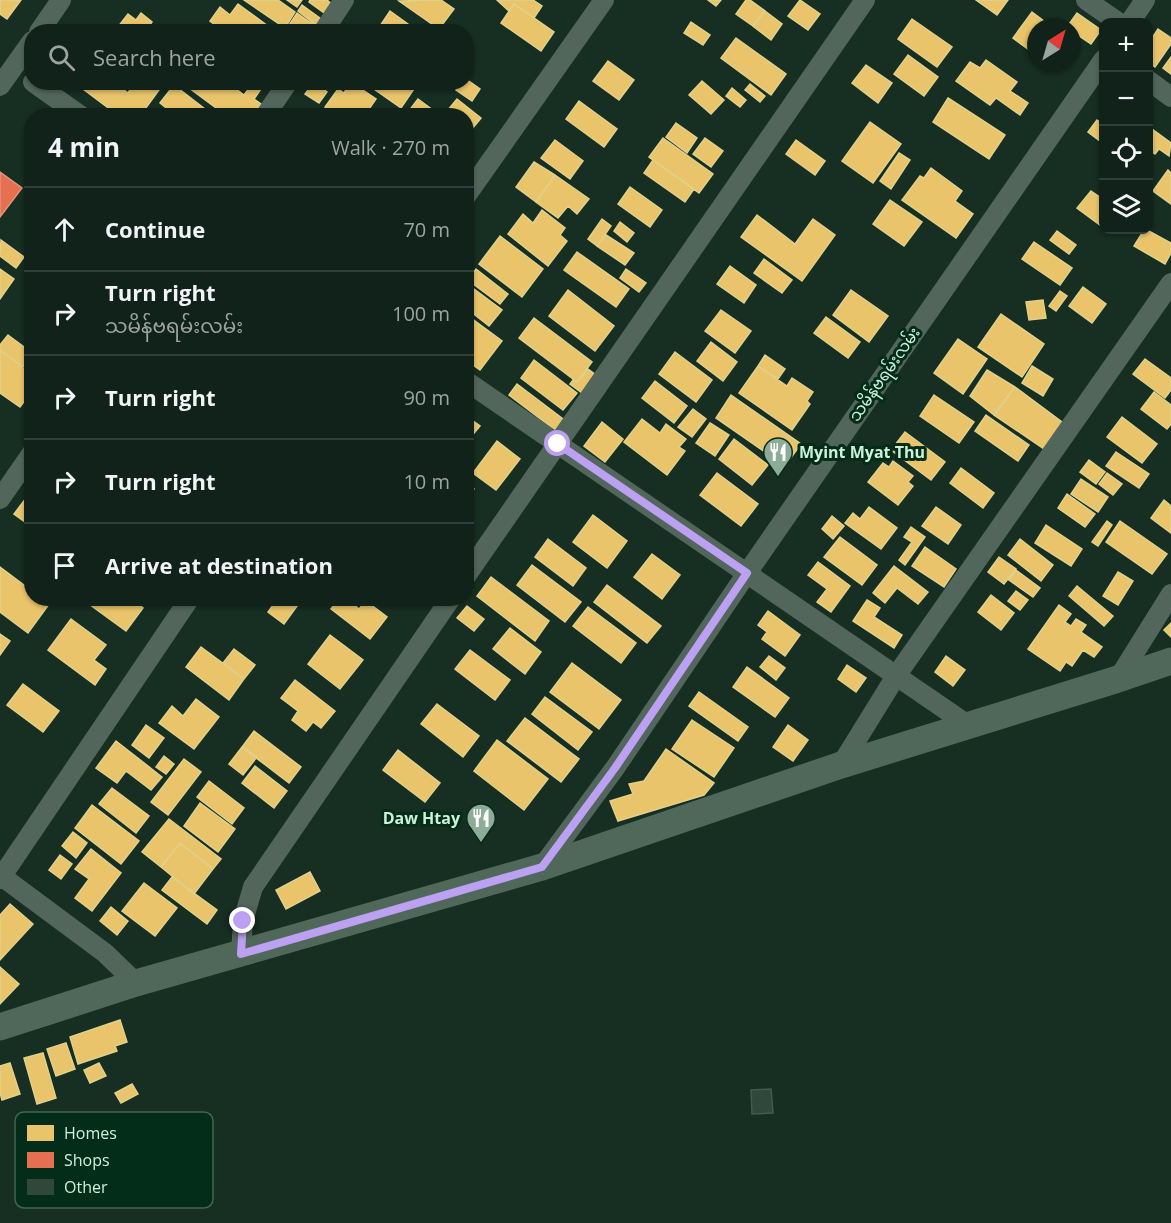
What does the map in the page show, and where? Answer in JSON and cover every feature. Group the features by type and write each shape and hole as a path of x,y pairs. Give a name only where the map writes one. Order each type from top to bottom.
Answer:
{"main road":[{"path":"0,1027 136,983 542,867 841,765 1171,661"}],"street":[{"path":"45,24 62,0"},
{"path":"328,24 344,0"},
{"path":"474,185 604,0"},
{"path":"474,565 865,0"},
{"path":"1086,0 1112,18"},
{"path":"1133,18 1145,0"},
{"path":"0,86 6,64 24,48"},
{"path":"6,64 24,76"},
{"name":"သမိန်ဗရမ်းလမ်း","path":"542,867 615,768 747,573 1099,66"},
{"path":"1153,83 1171,96"},
{"path":"44,90 69,108"},
{"path":"270,108 283,90"},
{"path":"841,765 896,676 1171,283"},
{"path":"474,386 968,725"},
{"path":"0,499 24,464"},
{"path":"1118,679 1171,594"},
{"path":"136,983 105,953 1,877 185,606"},
{"path":"241,954 243,921 253,887 446,606"}],"building: Homes":[{"path":"0,0 21,0 7,19 0,14"},
{"path":"244,0 278,0 295,12 288,24 279,24"},
{"path":"287,0 302,0 297,7"},
{"path":"310,0 327,0 334,6 327,15 309,2"},
{"path":"441,0 454,9 443,24 432,24 399,1"},
{"path":"497,0 533,0 542,6 534,18 514,4 509,11"},
{"path":"708,0 721,0 716,6"},
{"path":"746,0 750,0 765,11 753,26 736,14"},
{"path":"800,0 820,14 808,30 788,16"},
{"path":"976,0 1008,0 997,15"},
{"path":"238,4 265,24 214,24 210,21 220,7 230,15"},
{"path":"514,4 554,32 541,51 501,23"},
{"path":"302,5 321,19 315,24 298,11"},
{"path":"390,11 408,24 381,24"},
{"path":"765,11 782,24 771,40 753,26"},
{"path":"1032,12 1040,18 1028,18"},
{"path":"141,13 152,22 151,24 120,24 128,14 136,20"},
{"path":"297,13 312,24 290,24"},
{"path":"1077,13 1099,29 1099,33 1091,44 1081,37 1081,18 1073,18"},
{"path":"912,19 952,47 937,67 898,39"},
{"path":"1027,19 1027,48 1013,38"},
{"path":"691,22 710,35 703,45 684,33"},
{"path":"1158,29 1171,38 1171,44 1155,67 1153,66 1153,36"},
{"path":"736,38 786,74 771,95 721,58"},
{"path":"908,55 938,77 924,96 894,74"},
{"path":"1171,57 1171,74 1163,68"},
{"path":"986,60 1017,82 1010,91 1028,103 1020,115 996,98 990,105 956,81 970,62 980,68"},
{"path":"608,61 634,80 619,100 593,81"},
{"path":"866,65 892,83 878,103 852,83"},
{"path":"702,81 724,100 711,114 689,95"},
{"path":"750,84 765,96 760,102 745,90"},
{"path":"474,85 480,89 472,101 456,90 474,90"},
{"path":"732,88 746,100 740,107 726,96"},
{"path":"84,90 124,90 128,93 130,90 159,90 146,108 108,108"},
{"path":"170,90 180,90 204,108 166,108 160,103"},
{"path":"192,90 237,90 244,95 248,90 260,90 254,99 261,104 258,108 216,108"},
{"path":"308,90 327,92 319,103 305,94"},
{"path":"337,90 344,93 346,90 363,90 376,99 370,108 325,107"},
{"path":"375,90 413,90 401,108"},
{"path":"948,98 1005,135 989,159 933,122"},
{"path":"418,99 430,108 411,108"},
{"path":"457,99 468,108 450,108"},
{"path":"579,101 617,129 604,147 566,119"},
{"path":"474,112 481,118 474,127"},
{"path":"1097,120 1099,121 1099,140 1088,132"},
{"path":"870,122 901,144 873,183 842,161"},
{"path":"676,123 697,138 687,153 666,137"},
{"path":"1153,130 1171,143 1169,156 1159,149 1155,154 1153,153"},
{"path":"663,138 713,174 699,193 649,157"},
{"path":"705,138 723,151 711,167 693,154"},
{"path":"555,140 583,161 570,179 541,158"},
{"path":"796,140 825,161 815,175 786,154"},
{"path":"899,153 910,160 891,189 880,181"},
{"path":"653,160 694,189 685,202 644,173"},
{"path":"534,162 555,175 536,202 516,187"},
{"path":"931,168 962,191 955,201 973,214 956,238 902,200 920,176 924,178"},
{"path":"1168,170 1171,173 1171,204 1153,191"},
{"path":"555,175 589,199 577,214 568,206 558,218 536,202"},
{"path":"630,187 662,210 650,227 618,204"},
{"path":"1091,191 1099,197 1099,224 1077,208"},
{"path":"890,200 922,222 904,246 873,224"},
{"path":"542,210 565,228 560,235 567,241 548,266 508,234 523,214 533,223"},
{"path":"757,215 795,244 813,219 835,235 802,281 741,237"},
{"path":"602,219 611,226 597,246 588,239"},
{"path":"620,222 634,233 627,242 614,231"},
{"path":"1057,231 1076,245 1069,254 1050,240"},
{"path":"1153,233 1171,243 1171,253 1165,264 1134,246 1142,234"},
{"path":"606,235 634,253 625,265 597,246"},
{"path":"500,236 543,269 522,297 479,264"},
{"path":"1,240 24,257 16,268 0,256"},
{"path":"1034,242 1072,268 1060,285 1022,259"},
{"path":"577,252 629,289 616,307 564,270"},
{"path":"764,259 792,280 782,293 754,273"},
{"path":"730,266 756,285 744,303 717,284"},
{"path":"0,269 14,279 0,299"},
{"path":"476,269 508,294 500,304 474,284"},
{"path":"626,269 646,283 639,292 620,278"},
{"path":"1083,287 1106,304 1092,323 1069,306"},
{"path":"474,289 502,310 489,326 474,314"},
{"path":"568,290 614,326 595,351 549,316"},
{"path":"851,290 888,316 869,342 833,315"},
{"path":"1060,291 1067,296 1056,311 1049,306"},
{"path":"1043,300 1046,318 1029,320 1026,302"},
{"path":"721,310 751,331 735,353 705,331"},
{"path":"1001,314 1044,344 1022,377 978,347"},
{"path":"826,317 860,342 848,358 814,333"},
{"path":"534,318 592,362 577,382 519,338"},
{"path":"474,320 502,341 480,370 474,366"},
{"path":"8,335 24,347 23,367 0,350 0,345"},
{"path":"958,339 987,359 963,394 934,373"},
{"path":"711,342 737,362 723,381 697,361"},
{"path":"0,350 24,368 24,402 20,407 0,393"},
{"path":"675,352 712,380 696,402 659,374"},
{"path":"765,355 785,369 778,379 758,366"},
{"path":"1145,359 1171,378 1171,390 1165,398 1133,374"},
{"path":"534,360 577,393 563,410 521,378"},
{"path":"758,366 787,386 792,378 813,392 807,401 810,404 792,430 739,393"},
{"path":"1032,366 1053,379 1043,396 1022,383"},
{"path":"588,369 596,375 582,393 570,384 573,380 577,382"},
{"path":"987,370 1015,387 994,415 970,396"},
{"path":"655,381 687,406 674,423 642,398"},
{"path":"517,384 563,419 555,430 509,395"},
{"path":"1015,387 1062,422 1044,449 994,415"},
{"path":"1154,392 1171,405 1171,424 1167,429 1141,409"},
{"path":"731,395 801,444 785,466 716,418"},
{"path":"934,395 974,422 959,443 920,416"},
{"path":"693,409 706,419 692,437 678,427"},
{"path":"986,415 1029,445 1018,461 975,431"},
{"path":"1122,417 1157,444 1142,463 1107,437"},
{"path":"642,419 660,433 666,424 686,439 679,447 685,451 667,475 624,442"},
{"path":"474,422 480,426 474,433"},
{"path":"602,422 623,439 605,462 584,446"},
{"path":"710,423 729,435 715,456 696,443"},
{"path":"905,432 945,462 931,480 891,450"},
{"path":"734,439 768,465 752,485 719,459"},
{"path":"497,441 520,459 496,490 474,472"},
{"path":"1116,452 1149,474 1139,488 1106,466"},
{"path":"1089,460 1105,472 1096,484 1080,472"},
{"path":"893,461 913,476 908,482 913,486 898,505 868,482 883,463 889,467"},
{"path":"961,468 994,493 983,508 950,483"},
{"path":"717,473 758,504 741,526 700,495"},
{"path":"1107,473 1122,484 1113,495 1099,484"},
{"path":"1081,479 1108,497 1098,512 1071,494"},
{"path":"1067,494 1095,514 1085,527 1058,508"},
{"path":"1164,500 1171,506 1171,533 1151,518"},
{"path":"24,501 24,521 14,514"},
{"path":"869,507 897,528 881,549 845,523 853,513 860,519"},
{"path":"936,507 961,525 948,544 922,526"},
{"path":"593,515 627,541 607,568 573,542"},
{"path":"832,516 844,526 833,539 822,529"},
{"path":"1107,521 1112,525 1098,546 1092,542"},
{"path":"1120,521 1167,554 1152,574 1106,542"},
{"path":"1046,525 1082,549 1071,566 1035,543"},
{"path":"911,527 925,537 905,565 899,560 912,542 904,537"},
{"path":"840,537 877,565 862,585 824,557"},
{"path":"548,539 586,568 573,586 535,557"},
{"path":"1020,539 1053,565 1041,581 1008,555"},
{"path":"925,547 956,569 944,587 912,566"},
{"path":"652,554 680,575 662,599 634,577"},
{"path":"999,557 1016,569 1004,584 988,572"},
{"path":"818,562 850,586 831,612 817,602 827,589 808,575"},
{"path":"532,565 581,602 565,622 517,585"},
{"path":"894,566 928,592 918,604 897,588 885,603 873,593"},
{"path":"0,567 24,585 24,606 48,606 28,633 0,612"},
{"path":"1016,570 1040,588 1033,597 1009,580"},
{"path":"1118,572 1133,581 1118,605 1103,596"},
{"path":"491,577 549,621 535,641 477,596"},
{"path":"607,585 661,626 647,643 594,602"},
{"path":"1077,586 1113,616 1104,626 1069,596"},
{"path":"1016,591 1028,600 1020,610 1008,601"},
{"path":"991,595 1014,613 1001,630 978,612"},
{"path":"867,600 880,608 874,617 902,635 894,648 853,621"},
{"path":"1059,605 1071,614 1065,622 1071,626 1076,619 1086,625 1081,632 1102,647 1094,657 1083,650 1072,666 1066,662 1060,671 1028,649"},
{"path":"92,606 140,606 143,608 126,631"},
{"path":"272,606 297,606 284,624 268,612"},
{"path":"333,606 355,606 359,609 362,606 373,606 387,617 370,639 331,609"},
{"path":"467,606 484,619 474,631 457,618"},
{"path":"588,607 636,643 621,663 573,626"},
{"path":"768,611 800,635 785,656 762,639 767,632 758,625"},
{"path":"71,619 106,645 94,660 106,669 95,685 48,650"},
{"path":"1171,623 1171,637 1164,630"},
{"path":"510,628 541,652 525,674 493,649"},
{"path":"0,634 10,641 0,655"},
{"path":"330,635 363,660 340,689 308,664"},
{"path":"201,647 244,679 229,700 186,667"},
{"path":"234,649 255,665 244,679 223,663"},
{"path":"470,650 510,680 495,700 455,669"},
{"path":"769,656 785,668 776,680 760,667"},
{"path":"946,656 965,670 953,686 935,672"},
{"path":"572,663 621,700 599,729 550,692"},
{"path":"847,665 866,678 856,692 838,679"},
{"path":"747,667 789,698 775,717 733,687"},
{"path":"295,680 335,711 321,728 313,722 306,731 292,720 298,711 281,698"},
{"path":"23,684 59,711 43,732 7,705"},
{"path":"699,692 748,727 738,741 689,706"},
{"path":"545,697 592,732 578,750 532,714"},
{"path":"196,699 219,717 194,749 159,723 172,706 183,716"},
{"path":"437,704 479,736 463,757 421,724"},
{"path":"525,718 579,759 561,782 507,741"},
{"path":"692,720 734,748 714,777 672,749"},
{"path":"146,725 164,738 149,758 132,745"},
{"path":"788,725 808,740 793,761 773,747"},
{"path":"254,731 301,767 289,783 242,747"},
{"path":"497,740 548,779 524,810 474,771"},
{"path":"116,741 162,777 151,790 126,771 117,783 96,768"},
{"path":"242,747 257,757 243,775 229,764"},
{"path":"666,749 714,783 704,795 618,821 610,801 633,794 629,784 644,781"},
{"path":"398,750 440,783 425,802 383,770"},
{"path":"164,756 174,764 166,774 156,767"},
{"path":"184,759 201,772 168,815 151,802"},
{"path":"255,766 287,791 274,808 242,783"},
{"path":"209,781 244,808 232,824 197,797"},
{"path":"112,788 149,816 136,833 99,804"},
{"path":"200,803 235,829 218,852 184,826"},
{"path":"92,805 139,841 121,864 75,828"},
{"path":"169,819 221,859 213,869 180,843 161,867 142,852"},
{"path":"73,832 87,843 76,858 62,846"},
{"path":"180,843 213,869 194,894 161,867"},
{"path":"91,849 121,873 92,911 75,898 89,879 75,869"},
{"path":"60,855 72,864 61,879 49,870"},
{"path":"310,872 320,891 286,909 276,890"},
{"path":"172,877 217,910 207,924 162,890"},
{"path":"144,883 177,908 155,936 122,911"},
{"path":"10,904 33,924 0,960 0,915"},
{"path":"111,907 128,921 117,935 100,921"},
{"path":"0,967 19,984 0,1004"},
{"path":"120,1020 127,1042 115,1046 117,1051 78,1064 70,1037"},
{"path":"66,1043 75,1069 56,1076 47,1049"},
{"path":"43,1053 56,1098 37,1104 24,1058"},
{"path":"10,1063 20,1094 2,1100 0,1066"},
{"path":"99,1063 106,1076 90,1083 84,1070"},
{"path":"132,1084 138,1094 121,1103 115,1093"}],"building: Shops":[{"path":"0,172 22,188 0,217"}],"building: Other":[{"path":"771,1089 773,1113 752,1114 751,1090"}],"place":[{"name":"Myint Myat Thu","path":"778,478"},
{"name":"Daw Htay","path":"481,844"}],"route":[{"path":"243,921 241,954 542,867 615,768 747,573 558,444"}]}
